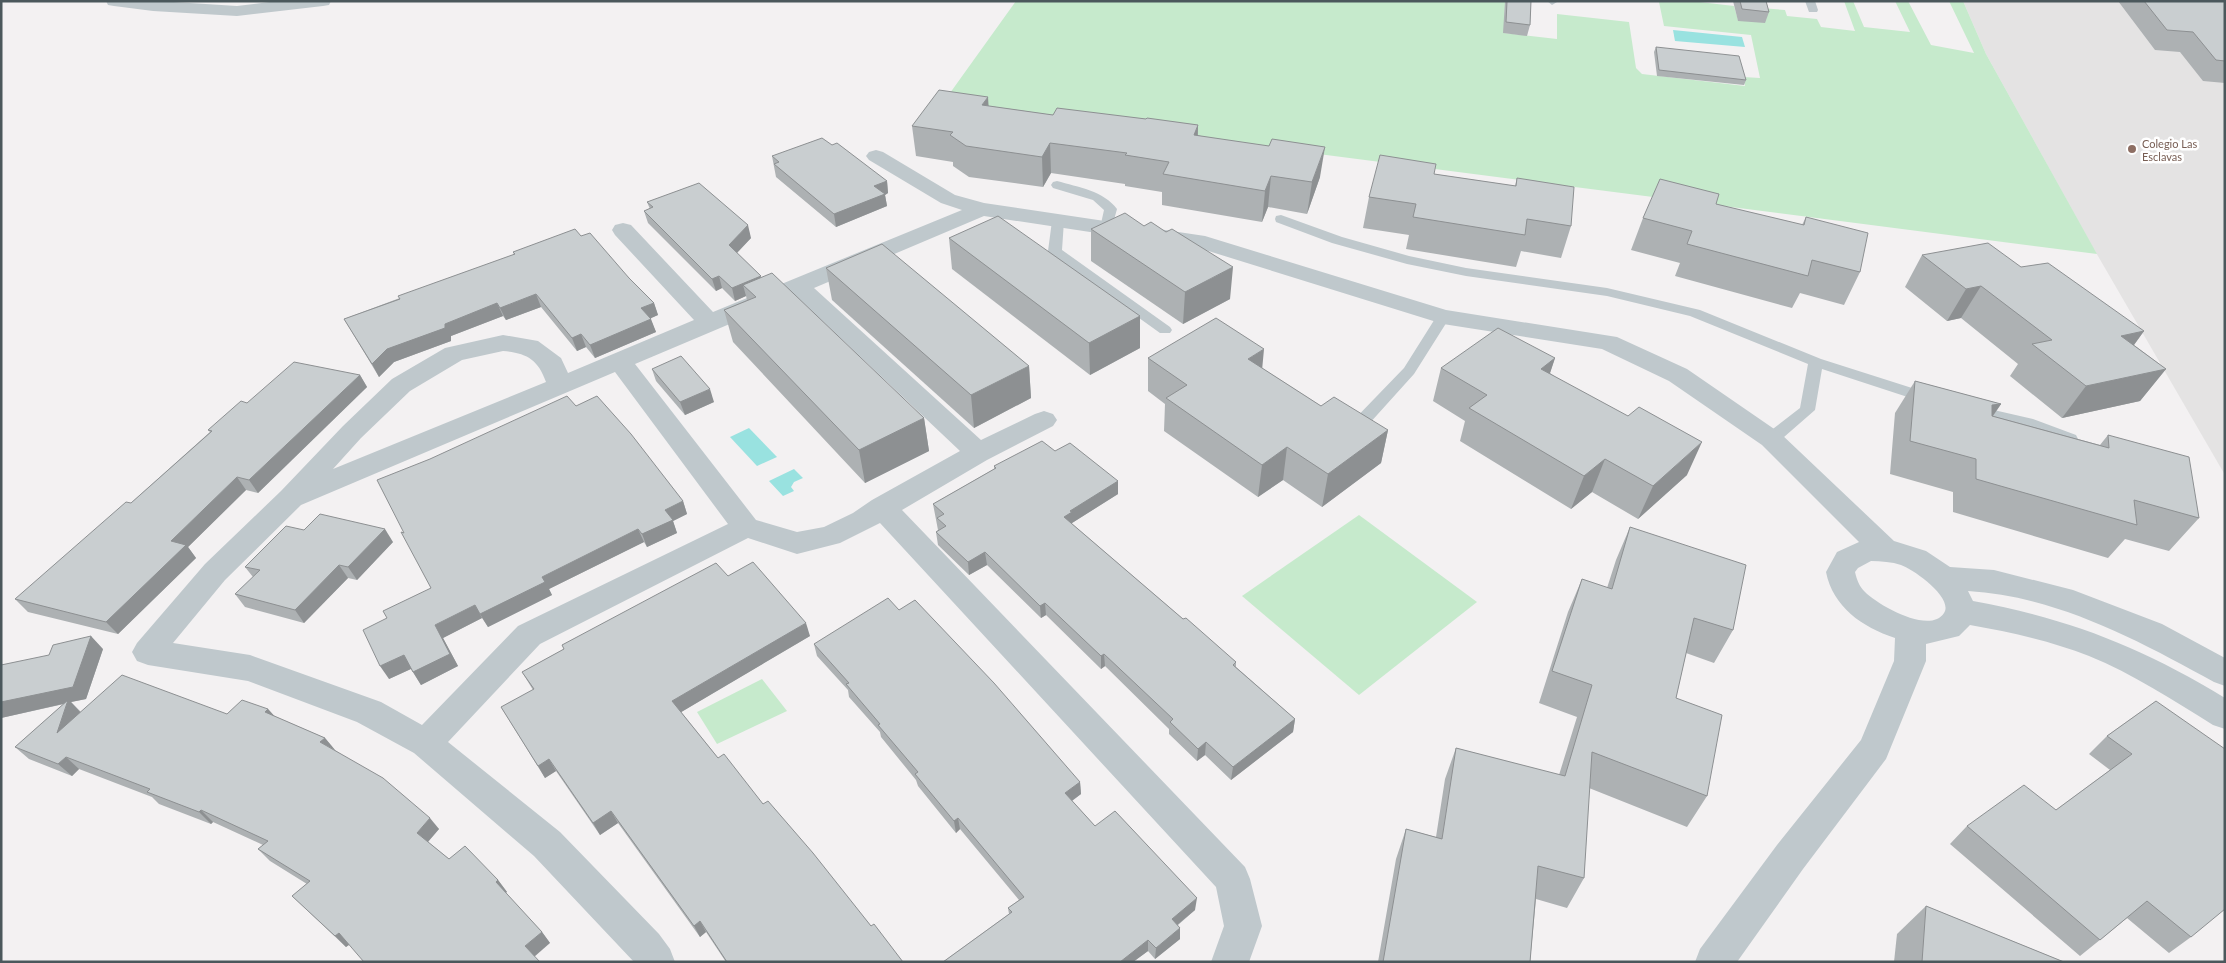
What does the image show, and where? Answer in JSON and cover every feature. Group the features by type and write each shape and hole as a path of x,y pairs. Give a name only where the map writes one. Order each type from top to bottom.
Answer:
{"street":[{"path":"114,1 153,6 237,11 322,1"},
{"path":"876,156 948,200 982,209 1205,243 1443,317 1608,342 1678,375 1771,439 1885,550"},
{"path":"291,498 982,209"},
{"path":"623,230 710,323"},
{"path":"799,286 978,453"},
{"path":"560,386 552,364 529,346 503,343 454,354 401,385 352,432 291,498 215,572 148,652 250,668 369,712 426,743 547,844 646,946 656,962"},
{"path":"620,361 746,527 797,543 830,536 863,520 882,507 978,453 1044,420"},
{"path":"882,507 1232,879 1243,926 1230,962"},
{"path":"426,743 529,635 746,527"},
{"path":"1867,550 1885,550 1917,559 1944,578 1956,595 1960,611 1956,620 1938,631 1910,631 1888,624 1869,614 1854,601 1844,587 1841,574 1844,563 1853,554 1867,550"},
{"path":"1944,578 1994,581 2062,598 2151,632 2225,673"},
{"path":"1960,611 2015,621 2080,640 2177,685 2225,715"},
{"path":"1714,962 1790,857 1874,749 1910,661 1910,631"}],"lane":[{"path":"1057,186 1097,197 1111,209 1106,228"},
{"path":"1281,219 1337,240 1407,260 1466,272 1607,292 1696,313 1816,362 1942,402"},
{"path":"1058,221 1055,251 1164,330"},
{"path":"1353,431 1409,371 1443,317"},
{"path":"1771,439 1807,410 1816,362"},
{"path":"1961,407 2028,423 2082,444"}],"shaded area":[{"name":"Colegio Las Esclavas","path":"1963,1 2225,1 2225,475 2091,244 1986,54"}],"green space":[{"path":"1016,1 1505,1 1504,33 1557,39 1557,14 1629,22 1636,68 1642,74 1745,86 1743,77 1760,78 1751,35 1664,26 1659,2 1655,1 1691,1 1734,6 1738,20 1760,8 1785,10 1787,16 1817,19 1821,27 1855,31 1844,1 1853,1 1864,27 1910,32 1895,1 1908,1 1931,45 1974,53 1949,1 1963,1 1986,54 2097,254 936,105 945,100"},
{"path":"1359,515 1477,602 1359,695 1242,596"},
{"path":"762,679 787,711 717,744 697,712"}],"water":[{"path":"1673,30 1742,37 1745,47 1675,41"},
{"path":"749,428 777,457 757,466 730,437"},
{"path":"794,469 803,478 794,482 791,487 794,491 783,496 769,481"}],"building":[{"path":"1507,1 1531,1 1530,25 1506,22"},
{"path":"1740,1 1766,1 1769,12 1742,9"},
{"path":"2144,1 2225,1 2225,61 2216,60 2193,32 2167,30"},
{"path":"1656,47 1739,56 1746,80 1659,70"},
{"path":"939,90 988,97 982,105 1053,115 1057,108 1147,118 1198,125 1194,135 1269,146 1272,139 1325,147 1312,182 1271,176 1265,191 1163,174 1169,162 1125,155 1127,153 1050,143 1042,157 966,146 950,135 953,132 912,126"},
{"path":"822,138 832,145 837,143 887,181 874,186 885,194 834,214 774,164 779,162 772,156"},
{"path":"1380,155 1436,164 1434,174 1516,186 1517,178 1574,187 1571,226 1527,219 1525,235 1413,217 1416,204 1369,197"},
{"path":"1660,179 1719,194 1716,204 1804,225 1806,217 1868,233 1860,272 1812,260 1808,276 1687,244 1692,231 1643,218"},
{"path":"699,183 748,225 729,245 761,276 732,288 719,276 712,279 644,211 653,207 647,202"},
{"path":"1125,213 1144,226 1151,222 1166,232 1172,229 1233,267 1185,292 1091,229"},
{"path":"998,216 1140,316 1089,343 949,238"},
{"path":"575,229 581,236 590,233 629,278 654,303 641,308 651,319 590,345 581,334 572,338 536,294 500,308 497,303 445,324 445,328 387,349 372,364 344,319 400,299 398,296 515,254 513,252"},
{"path":"1988,243 2021,267 2048,263 2144,331 2121,336 2166,369 2086,386 2032,344 2052,340 1981,286 1966,289 1922,255"},
{"path":"882,244 1029,366 971,395 826,268"},
{"path":"772,273 924,418 859,450 724,310 756,297 743,285"},
{"path":"1216,318 1264,349 1248,359 1321,406 1334,397 1388,430 1328,474 1287,447 1262,465 1166,398 1187,385 1148,358"},
{"path":"1498,328 1555,358 1541,369 1628,416 1639,407 1702,442 1653,486 1605,459 1584,476 1469,408 1487,395 1441,368"},
{"path":"681,356 710,389 680,402 652,369"},
{"path":"294,362 360,375 249,480 237,477 171,541 186,545 106,622 15,599 126,502 131,503 212,431 208,430 241,401 247,403"},
{"path":"1915,381 2001,404 1992,405 1992,416 2109,448 2108,435 2189,457 2199,518 2134,500 2137,525 1976,479 1976,459 1910,441"},
{"path":"567,396 576,406 597,396 631,434 683,501 665,510 673,520 642,534 638,529 542,577 545,582 480,614 475,605 435,625 450,654 413,672 404,655 380,666 363,630 387,618 383,611 431,588 401,532 404,533 377,480 430,459"},
{"path":"1042,441 1055,451 1070,443 1118,481 1070,511 1072,512 1064,517 1183,619 1186,618 1236,662 1233,665 1295,719 1233,767 1206,742 1198,749 1170,722 1173,719 1104,654 1101,656 1045,603 1040,606 985,552 968,562 936,532 946,526 937,518 944,514 933,504 996,468 994,466"},
{"path":"320,514 385,529 348,567 339,565 295,610 235,594 260,570 245,567 286,526 304,530"},
{"path":"1630,527 1746,565 1733,630 1694,618 1676,698 1722,715 1707,796 1592,752 1584,878 1538,866 1530,962 1383,962 1406,829 1442,839 1456,748 1565,776 1592,685 1552,671 1582,579 1612,589"},
{"path":"753,562 806,623 672,701 718,758 724,754 763,804 768,801 813,853 871,926 874,924 903,962 727,962 700,921 694,926 611,811 593,823 549,759 538,766 501,707 534,689 522,672 564,649 562,645 716,563 728,576"},
{"path":"888,598 899,610 915,600 994,683 1080,782 1065,793 1095,826 1115,811 1197,898 1172,919 1180,928 1156,948 1148,940 1120,962 943,962 1012,912 1008,908 1024,897 958,818 954,821 915,774 918,772 846,684 849,683 814,644"},
{"path":"91,636 73,687 1,702 1,665 49,655 53,645"},
{"path":"122,675 227,714 242,700 268,709 265,712 325,738 320,742 383,778 430,818 417,833 449,859 465,846 498,880 496,882 542,932 525,946 540,962 364,962 339,933 335,936 292,896 310,881 258,849 268,841 201,810 199,812 147,792 150,789 66,757 58,764 15,747 68,700 57,733"},
{"path":"2156,701 2225,749 2225,909 2191,937 2147,901 2100,940 1967,826 2024,785 2056,810 2132,754 2107,736"},
{"path":"1926,906 2064,962 1922,962"}],"place":[{"name":"Colegio Las Esclavas","path":"2132,149"}]}
